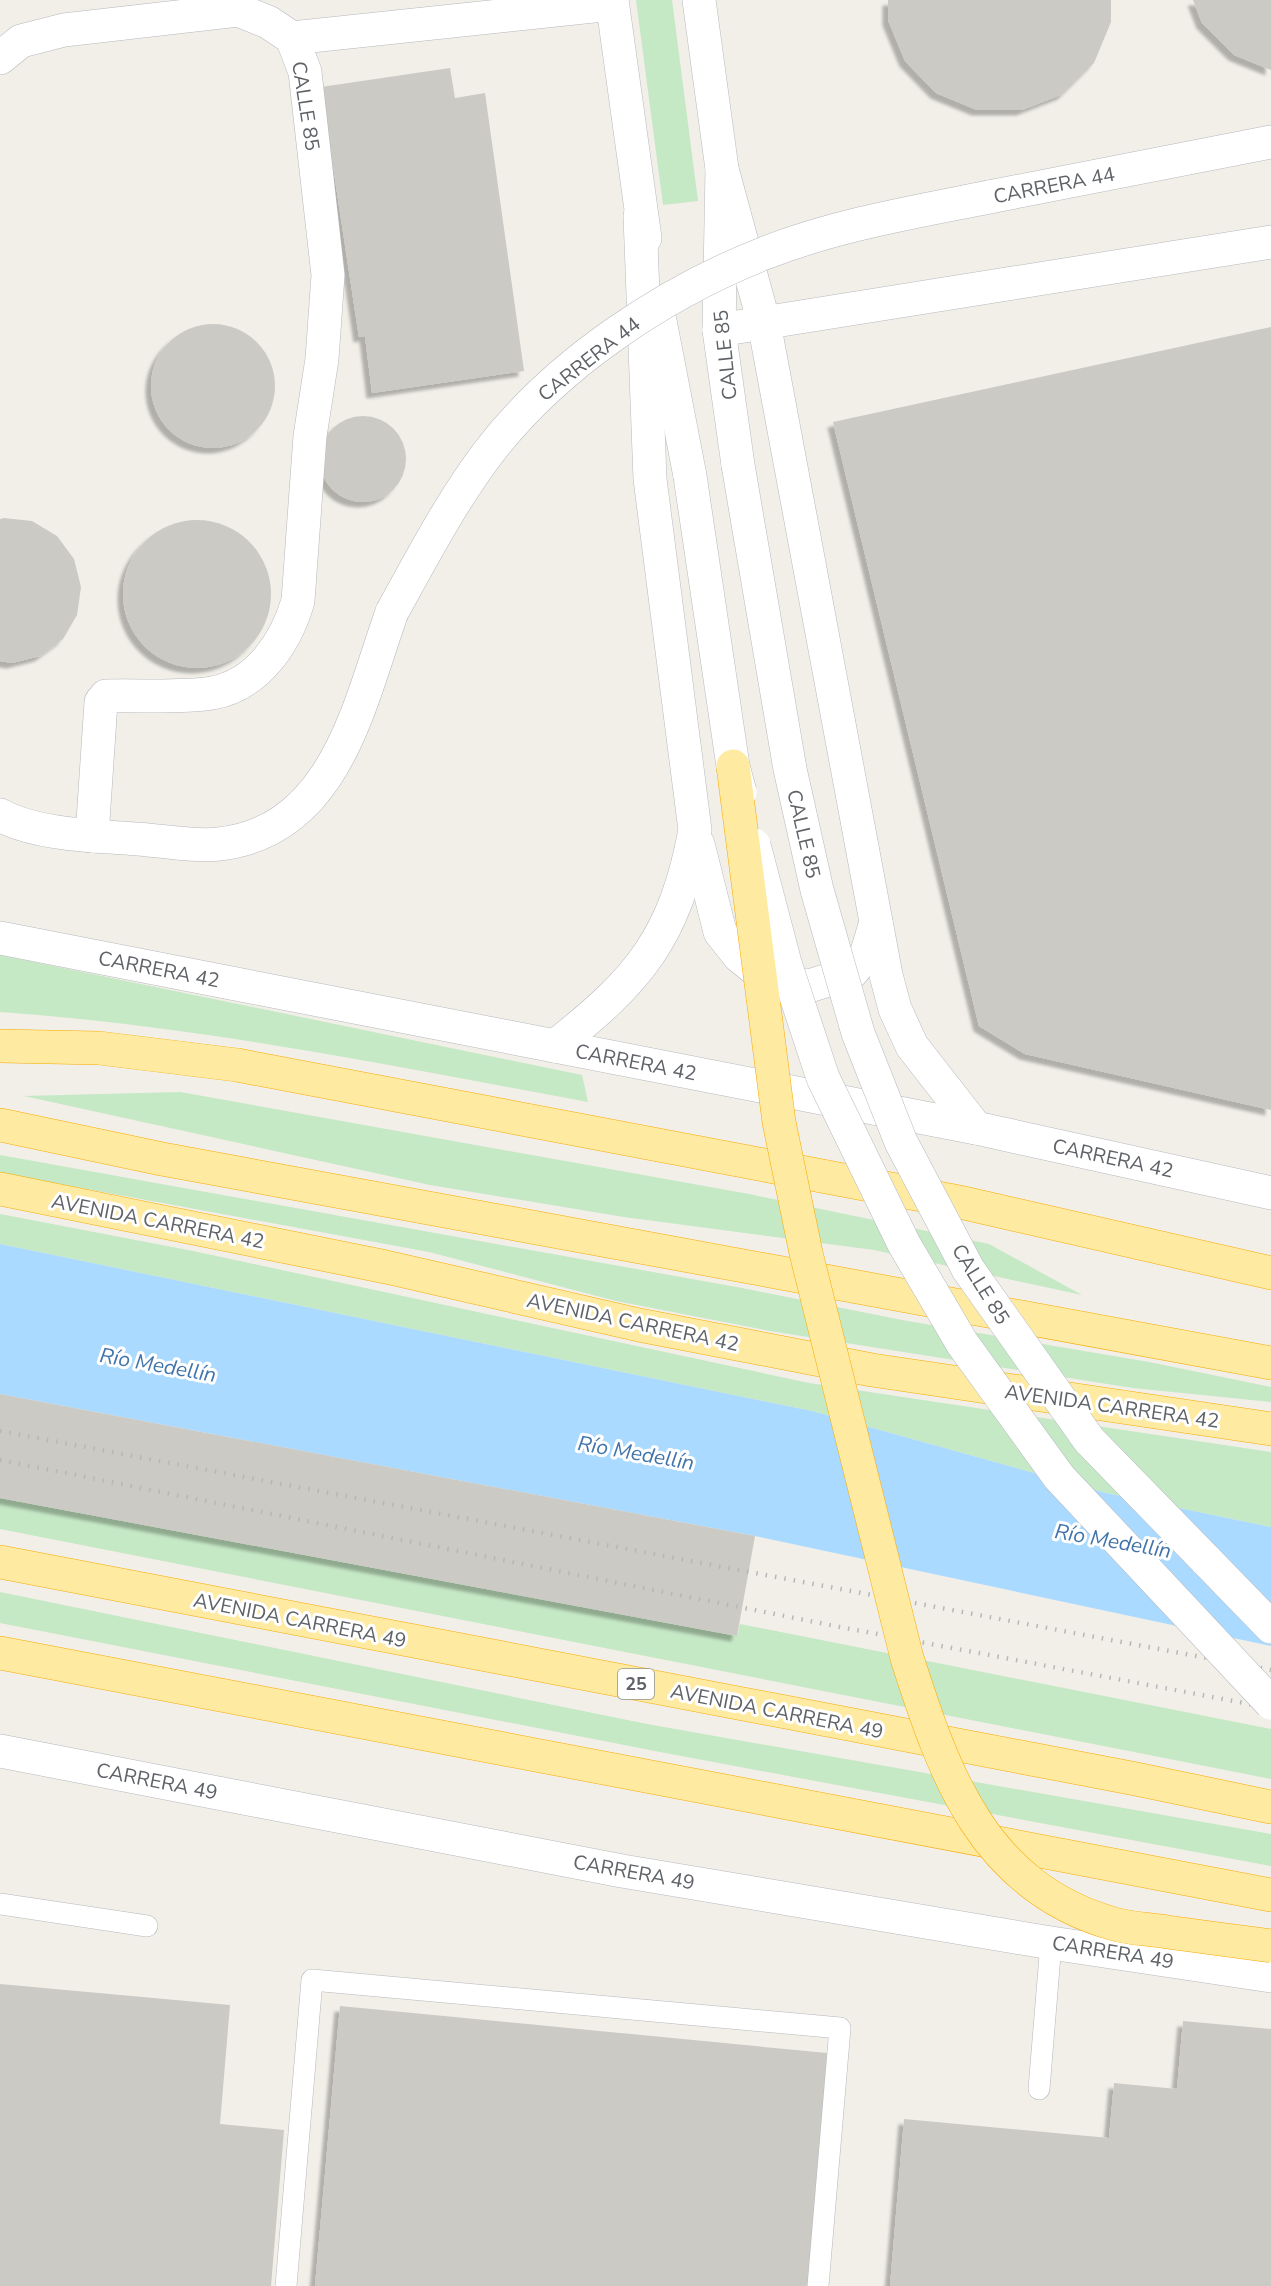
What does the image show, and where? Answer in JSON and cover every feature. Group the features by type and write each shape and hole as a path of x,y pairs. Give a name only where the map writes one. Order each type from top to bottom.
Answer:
{"highway":[{"path":"733,766 779,1122 806,1253 907,1658 926,1718 952,1782 972,1821 1005,1861 1033,1884 1068,1907 1116,1925 1271,1946"},
{"path":"0,1046 99,1048 237,1065 964,1203 1271,1273"},
{"path":"0,1125 162,1159 1271,1363"},
{"name":"AVENIDA CARRERA 42","path":"0,1189 386,1267 639,1325 872,1370 1271,1429"},
{"name":"AVENIDA CARRERA 49","path":"0,1562 1136,1779 1271,1807"},
{"path":"6,1658 1271,1895"}],"street":[{"name":"CALLE 85","path":"699,0 722,169 719,330 738,465 790,769 817,890 858,1033 901,1142 968,1269 1089,1440 1271,1627"},
{"path":"292,38 612,2 640,216 690,476 733,766 788,974 824,1078 865,1168 904,1244 962,1343 1059,1477 1271,1703"},
{"name":"CALLE 85","path":"0,58 21,41 64,30 238,10 268,22 292,38 305,72 328,275 322,359 310,436 298,601 291,625 277,650 260,669 240,683 213,693 106,696 101,702 92,836"},
{"name":"CARRERA 44","path":"0,815 15,824 92,836 218,844 257,837 292,814 322,785 345,744 392,612 440,525 489,452 547,389 608,340 685,288 766,252 872,221 1271,142"},
{"path":"722,169 764,323 876,921 896,1009 912,1046 976,1128"},
{"path":"640,216 650,478 696,830 706,882 720,932 739,956 770,981 809,986 851,973 866,955 876,921"},
{"path":"719,330 1271,242"},
{"path":"555,1046 601,1010 627,983 653,949 670,917 687,875 696,830"},
{"name":"CARRERA 42","path":"0,938 976,1128 1271,1192"},
{"name":"CARRERA 49","path":"0,1751 611,1869 1051,1943 1271,1976"}],"lane":[{"path":"0,1904 147,1926"},
{"path":"1039,2089 1051,1943"},
{"path":"286,2286 312,1980 840,2028 818,2286"}],"green space":[{"path":"636,0 672,0 698,201 663,205"},
{"path":"0,955 582,1075 588,1102 369,1061 222,1037 74,1018 0,1012"},
{"path":"180,1092 749,1194 989,1244 1082,1295 874,1250 624,1217 430,1185 24,1096"},
{"path":"0,1155 742,1288 902,1320 1149,1362 1271,1387 1271,1402 1133,1388 770,1331 616,1301 429,1252 0,1173"},
{"path":"0,1214 193,1251 809,1383 1271,1452 1271,1527 1106,1493 812,1411 0,1244"},
{"path":"0,1498 737,1636 740,1624 1271,1729 1271,1779 0,1529"},
{"path":"0,1592 647,1724 1271,1834 1271,1866 660,1752 0,1623"}],"water":[{"name":"Río Medellín","path":"0,1244 812,1411 1106,1493 1271,1527 1271,1646 755,1536 0,1394"}],"building":[{"path":"888,0 1111,0 1111,22 1094,63 1063,94 1022,110 977,110 936,93 905,61 888,20"},
{"path":"1193,0 1271,0 1271,70 1234,55 1202,23"},
{"path":"450,68 455,98 485,93 524,371 372,393 365,336 359,337 321,87"},
{"path":"213,324 237,329 257,342 270,362 275,386 270,410 257,430 237,443 213,448 189,443 169,430 156,410 151,386 156,362 169,342 189,329"},
{"path":"1271,327 1271,1110 1025,1054 979,1026 833,422"},
{"path":"363,416 380,419 394,428 403,442 406,459 403,476 394,490 380,499 363,502 346,499 332,490 323,476 320,459 323,442 332,428 346,419"},
{"path":"0,519 32,521 57,536 74,559 81,587 77,615 63,639 40,656 12,663 0,661"},
{"path":"197,520 225,525 250,541 266,566 271,594 266,622 250,647 225,663 197,668 169,663 144,647 128,622 123,594 128,566 144,541 169,525"},
{"path":"0,1394 755,1536 737,1636 0,1498"},
{"path":"0,1984 230,2005 220,2124 284,2130 271,2286 0,2286"},
{"path":"340,2006 827,2053 809,2286 315,2286"},
{"path":"1183,2021 1271,2029 1271,2286 890,2286 904,2119 1109,2138 1114,2083 1177,2089"}],"railway":[{"path":"0,1431 1271,1670"},
{"path":"0,1460 840,1627 1271,1708"}]}
